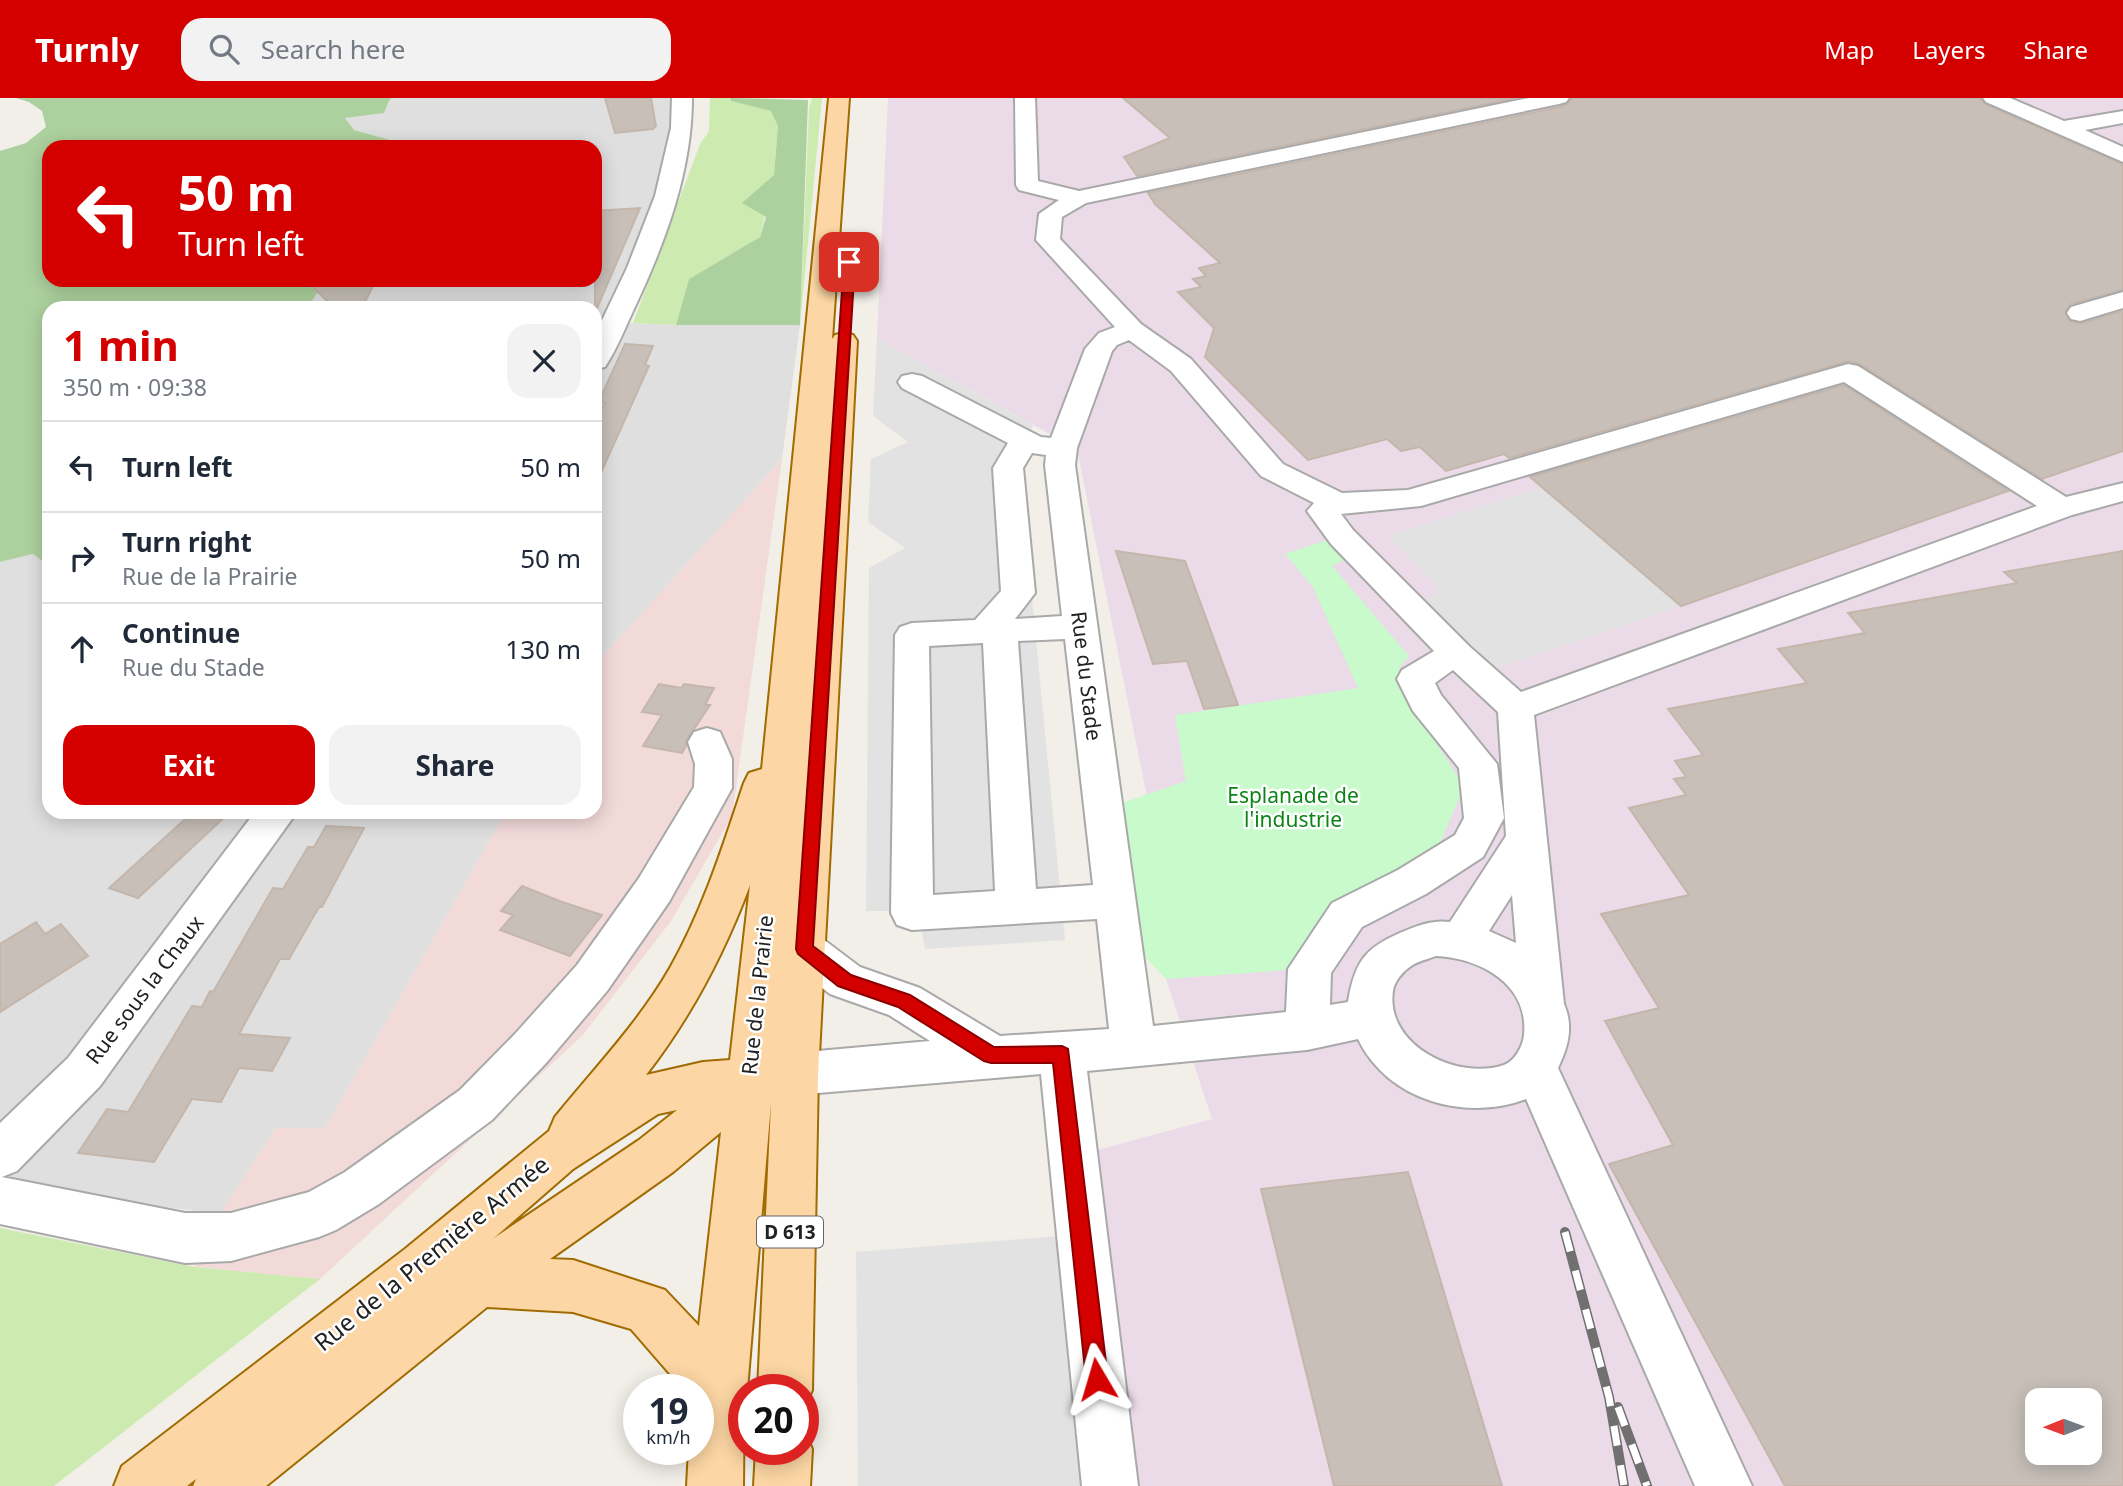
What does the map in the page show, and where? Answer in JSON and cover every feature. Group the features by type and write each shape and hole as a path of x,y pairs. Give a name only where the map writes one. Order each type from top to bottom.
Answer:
{"main road":[{"name":"D 613","path":"818,507 839,98"},
{"path":"849,262 861,98"},
{"name":"D 613","path":"818,507 846,317"},
{"name":"Rue de la Prairie","path":"784,1374 772,1077 785,714 818,507"},
{"name":"Rue de la Prairie","path":"715,1486 718,1388 772,1077 804,949 818,507"},
{"path":"556,1153 636,1052 685,981 727,894 785,714"},
{"path":"220,1486 479,1281 698,1124 772,1077"},
{"name":"Rue de la Première Armée","path":"142,1486 423,1266 556,1153 647,1096 703,1083 772,1077"},
{"path":"479,1281 573,1286 647,1308 718,1388"},
{"path":"782,1486 783,1465"}],"street":[{"path":"602,347 650,241 680,149 682,98"},
{"path":"1025,98 1027,185 1034,224 1132,330 1181,365 1272,470 1337,503"},
{"path":"1048,240 1051,214 1079,198 1559,98"},
{"path":"1993,98 2123,155"},
{"path":"2080,103 2121,118"},
{"path":"2062,128 2121,118"},
{"path":"1027,185 1079,198"},
{"path":"2080,313 2123,300"},
{"name":"Rue du Stade","path":"1132,330 1108,339 1100,349 1062,448 1060,465 1134,1048"},
{"path":"1543,1002 1530,981 1511,962 1487,948 1461,940 1434,938 1409,943 1389,955 1375,972 1369,993 1371,1017 1382,1042 1402,1064 1428,1080 1458,1090 1488,1091 1515,1083 1535,1068 1546,1047 1549,1025 1543,1002 1516,734 1516,708 1458,655 1342,537 1323,511 1337,503 1410,499 1848,372 2061,508"},
{"path":"912,382 1034,444 1062,448"},
{"path":"1017,907 993,631 1018,593 1008,468 1025,440"},
{"path":"1516,708 2061,508 2123,492"},
{"path":"1079,627 912,635 912,913 1114,901"},
{"path":"1307,1030 1310,969 1347,915 1412,882 1469,846 1484,818 1478,764 1426,702 1415,679 1438,663 1458,655"},
{"path":"0,1200 186,1238 231,1237 318,1213 362,1188 477,1105 592,978 654,890 713,788 714,761 707,742"},
{"name":"Rue sous la Chaux","path":"0,1155 83,1072 272,819"},
{"path":"1461,940 1526,838"},
{"path":"804,949 845,981 904,1001 991,1055"},
{"path":"772,1077 991,1055 1062,1055 1134,1048 1307,1030 1371,1017"},
{"path":"1062,1055 1110,1486"},
{"path":"1535,1068 1724,1486"}],"shaded area":[{"path":"672,98 672,150 604,322 800,325 782,459 602,657 602,301 312,301 321,287 602,287 602,140 390,140 354,130 344,117 384,113 390,99"},
{"path":"888,98 2123,98 2123,1486 1135,1486 1090,1152 1212,1119 1166,979 1156,842 1077,449 877,338"},
{"path":"877,338 1033,425 1021,459 1022,494 1065,940 925,949 921,927 894,911 866,911 869,568 905,548 868,522 871,459 908,442 873,416"},
{"path":"782,459 732,816 671,921 583,1035 320,1279 195,1267 220,1214 276,1128 325,1128 502,819 602,819 602,657"},
{"path":"1542,487 1681,606 1490,671 1448,671 1330,539 1416,597 1427,599 1437,594 1438,588 1388,536"},
{"path":"33,554 42,561 42,819 502,819 325,1128 276,1128 220,1214 0,1186 0,562"},
{"path":"1060,1236 1088,1486 858,1486 856,1252"}],"green space":[{"path":"16,98 393,98 384,113 345,118 354,130 390,140 42,140 42,287 321,287 312,301 42,301 42,561 33,554 0,562 0,151 26,143 46,127 42,111 29,102"},
{"path":"710,98 731,98 732,101 772,111 778,126 774,175 760,237 689,279 676,325 633,323 700,144 709,131"},
{"path":"731,98 808,100 800,325 676,325 689,279 760,237 766,217 742,203 774,175 778,126 771,111 731,101"},
{"path":"812,98 822,98 800,325 809,108"},
{"name":"Esplanade de l'industrie","path":"1330,539 1349,558 1332,566 1409,656 1399,668 1397,681 1464,787 1439,845 1315,924 1288,970 1166,979 1141,953 1119,804 1186,781 1175,715 1358,688 1313,587 1285,554"},
{"path":"0,1228 195,1267 320,1279 54,1486 0,1486"}],"building":[{"path":"605,98 651,98 656,126 653,129 615,133"},
{"path":"1123,98 1516,98 1137,176 1124,157 1170,138"},
{"path":"1572,98 1980,98 1985,104 2123,164 2123,290 2070,304 2065,312 2069,320 2079,324 2123,311 2123,451 2042,479 1859,364 1849,361 1509,458 1504,454 1446,471 1420,447 1401,451 1387,439 1308,460 1205,357 1214,328 1178,292 1201,287 1193,279 1206,276 1199,268 1220,263 1155,204 1148,193 1560,107 1568,104"},
{"path":"640,208 600,301 595,301 595,287 602,287 602,211"},
{"path":"313,287 372,287 366,301 327,301"},
{"path":"625,344 653,346 645,365 649,366 602,470 602,409 605,403 602,403 602,394"},
{"path":"1844,385 2008,491 1681,606 1530,477"},
{"path":"1116,551 1185,561 1238,705 1204,709 1187,661 1153,664"},
{"path":"2123,551 2123,1486 1785,1486 1609,1164 1673,1145 1605,1021 1659,1008 1601,914 1689,895 1629,808 1686,795 1674,779 1686,777 1675,761 1703,755 1668,709 1807,683 1778,649 1865,633 1848,613 2017,583 2004,572"},
{"path":"659,684 681,688 684,684 714,688 705,705 710,705 686,741 682,753 643,746 662,715 642,712"},
{"path":"185,819 223,819 138,898 109,888"},
{"path":"326,826 364,828 322,907 319,907 289,959 280,959 239,1034 290,1038 272,1071 239,1068 221,1102 192,1099 154,1162 78,1153 107,1109 128,1112 192,1006 202,1007 210,991 213,992 273,888 283,889 308,847 314,847"},
{"path":"522,886 602,915 570,956 500,930 513,915 501,911"},
{"path":"36,922 45,934 61,924 88,956 0,1012 0,944"},
{"path":"1408,1172 1502,1486 1334,1486 1261,1189"}],"railway":[{"path":"1565,1232 1609,1397 1624,1486"},
{"path":"1618,1407 1647,1486"}],"route":[{"path":"849,262 804,949 845,981 904,1001 991,1055 1062,1055 1097,1379"}]}
